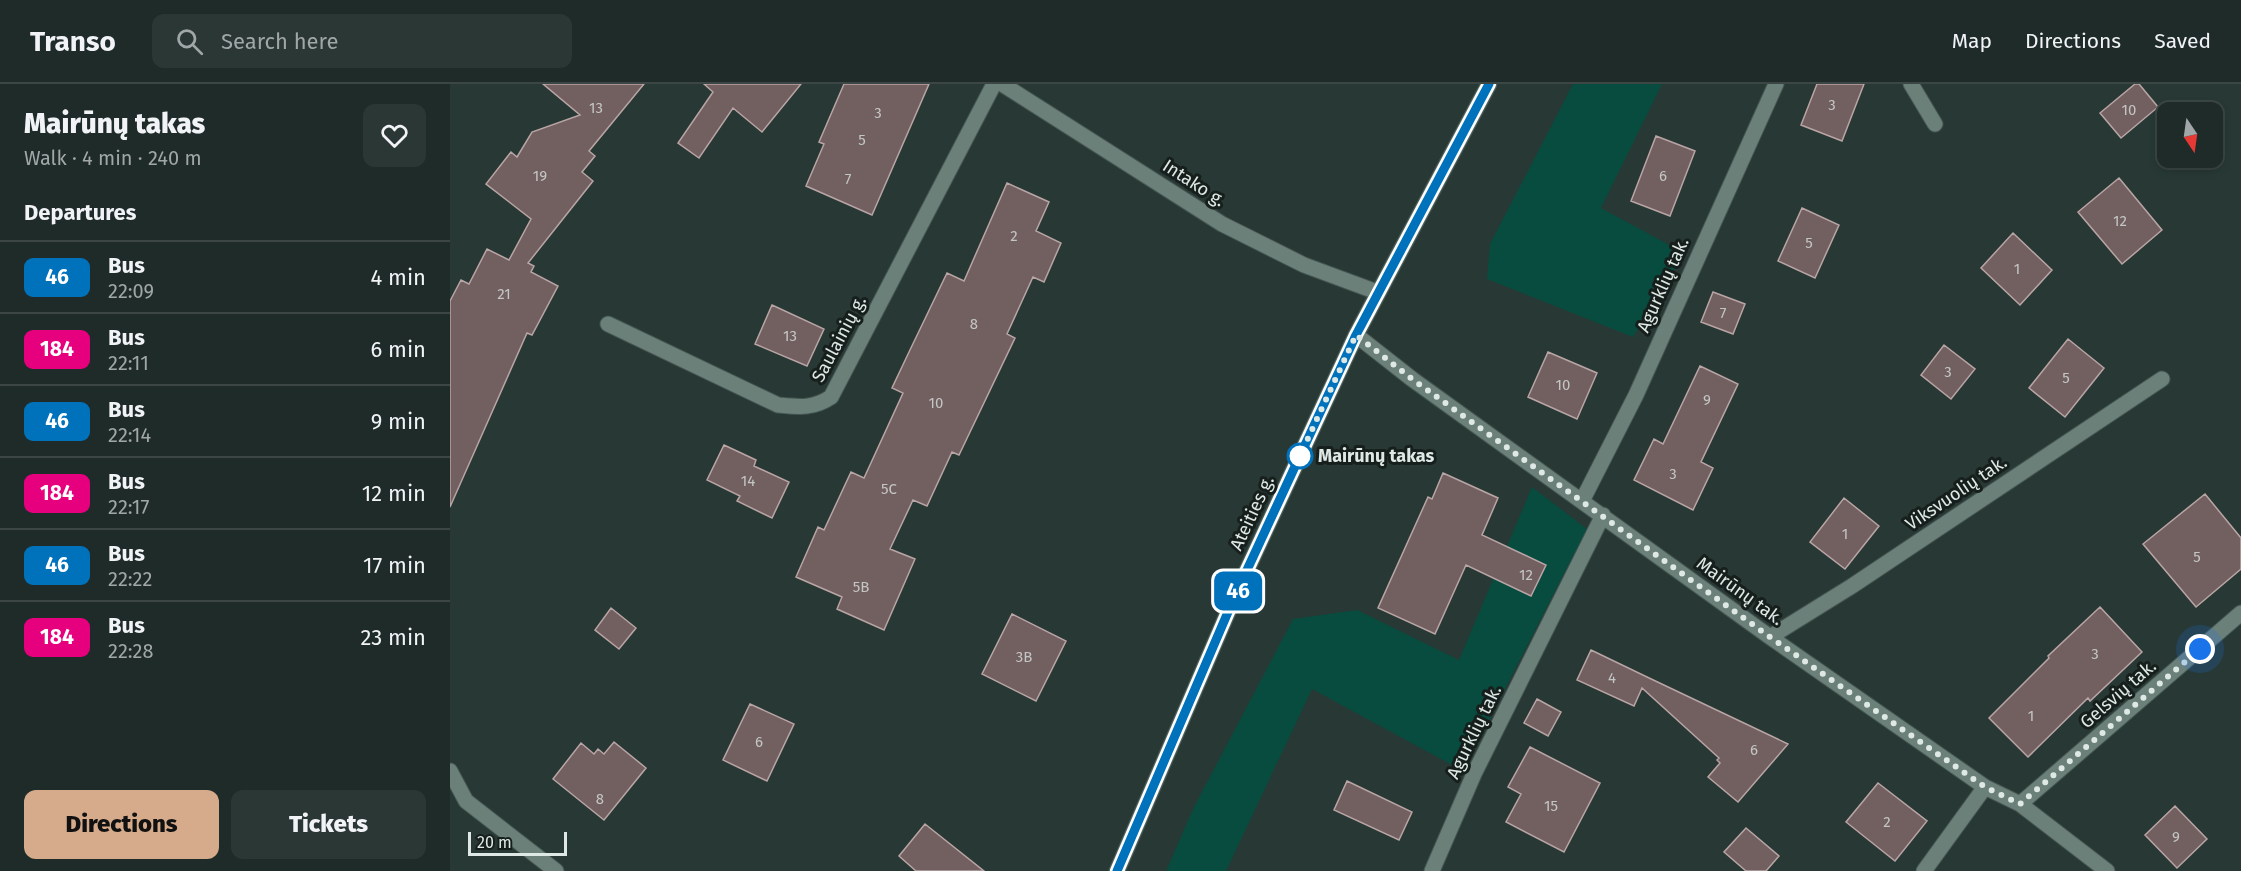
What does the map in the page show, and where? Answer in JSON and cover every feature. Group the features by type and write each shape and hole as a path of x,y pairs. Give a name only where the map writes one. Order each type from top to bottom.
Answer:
{"street":[{"name":"Saulainių g.","path":"608,324 778,405 805,408 820,404 831,397 994,84"},
{"name":"Intako g.","path":"1002,84 1222,224 1304,265 1377,292"},
{"name":"Ateities g.","path":"1117,871 1234,598 1356,335 1489,84"},
{"name":"Agurklių tak.","path":"1582,501 1636,395 1776,84"},
{"path":"1911,84 1935,124"},
{"name":"Mairūnų tak.","path":"1356,335 1412,379 1770,637 1985,787 2020,804 2107,871"},
{"name":"Viksvuolių tak.","path":"1770,637 1852,586 2162,379"},
{"name":"Agurklių tak.","path":"1432,871 1474,774 1603,515"},
{"name":"Gelsvių tak.","path":"2020,804 2241,613"},
{"path":"450,771 466,801 556,871"},
{"path":"1924,871 1985,787"}],"green space":[{"path":"1573,84 1662,84 1601,208 1684,253 1633,337 1487,279 1490,244"},
{"path":"1532,487 1587,529 1463,771 1312,689 1226,871 1166,871 1194,807 1293,619 1357,610 1459,660"}],"building":[{"path":"543,84 644,84 589,151 595,156 582,172 593,181 528,263 534,266 531,272 558,286 532,335 527,333 450,507 450,301 461,280 469,284 487,249 509,260 531,219 486,184 511,152 517,157 532,132 580,115"},
{"path":"704,84 801,84 762,132 733,108 699,158 678,143 713,92"},
{"path":"844,84 929,84 872,215 806,186 824,144 819,142"},
{"path":"1817,84 1864,84 1842,141 1801,125"},
{"path":"2135,84 2139,84 2157,106 2121,138 2100,113"},
{"path":"1656,136 1695,151 1670,216 1631,201"},
{"path":"2119,178 2162,230 2122,264 2078,212"},
{"path":"1007,183 1049,202 1036,231 1061,243 1044,282 1033,277 1007,334 1015,338 959,455 952,452 927,506 913,500 890,549 915,559 884,630 837,609 842,597 796,577 818,527 824,530 851,472 864,478 903,393 892,388 947,273 964,281"},
{"path":"1802,208 1839,225 1815,278 1778,261"},
{"path":"2013,233 2052,270 2020,305 1981,268"},
{"path":"1713,292 1745,304 1733,334 1701,322"},
{"path":"772,305 824,329 807,366 755,344"},
{"path":"2068,339 2104,368 2065,417 2029,388"},
{"path":"1944,345 1975,369 1951,399 1921,375"},
{"path":"1548,352 1597,373 1577,419 1528,397"},
{"path":"1700,366 1738,384 1701,462 1713,468 1693,510 1634,480 1654,439 1663,444"},
{"path":"724,445 756,460 754,466 789,482 772,518 737,501 740,496 707,480"},
{"path":"1443,473 1498,498 1482,535 1546,565 1531,596 1466,565 1435,634 1378,608 1428,497 1432,499"},
{"path":"2205,494 2241,538 2241,569 2196,607 2143,544"},
{"path":"1844,498 1879,526 1845,569 1810,542"},
{"path":"2100,607 2142,652 2090,701 2088,698 2028,757 1989,718 2049,658 2048,656"},
{"path":"611,608 636,628 619,649 595,630"},
{"path":"1012,614 1066,641 1036,701 982,674"},
{"path":"1591,650 1788,744 1738,802 1708,777 1720,763 1717,760 1719,758 1642,688 1634,706 1577,680"},
{"path":"1537,699 1561,712 1548,736 1524,723"},
{"path":"750,704 794,724 767,781 723,760"},
{"path":"614,742 646,768 604,820 553,779 581,743 594,754 598,749 604,754"},
{"path":"1530,747 1600,783 1564,852 1506,822 1521,794 1508,787"},
{"path":"1347,781 1412,812 1399,840 1334,810"},
{"path":"1878,783 1927,821 1895,861 1846,822"},
{"path":"2175,806 2207,839 2177,868 2145,835"},
{"path":"925,824 984,871 916,871 899,856"},
{"path":"1746,828 1779,856 1766,871 1746,871 1724,852"}],"bus line":[{"name":"46","path":"1117,871 1234,598 1356,335 1489,84"}],"place":[{"name":"Mairūnų takas","path":"1300,456"}],"route":[{"path":"1300,456 1297,462 1356,335 1412,379 1770,637 1985,787 2020,804 2200,649"}]}
